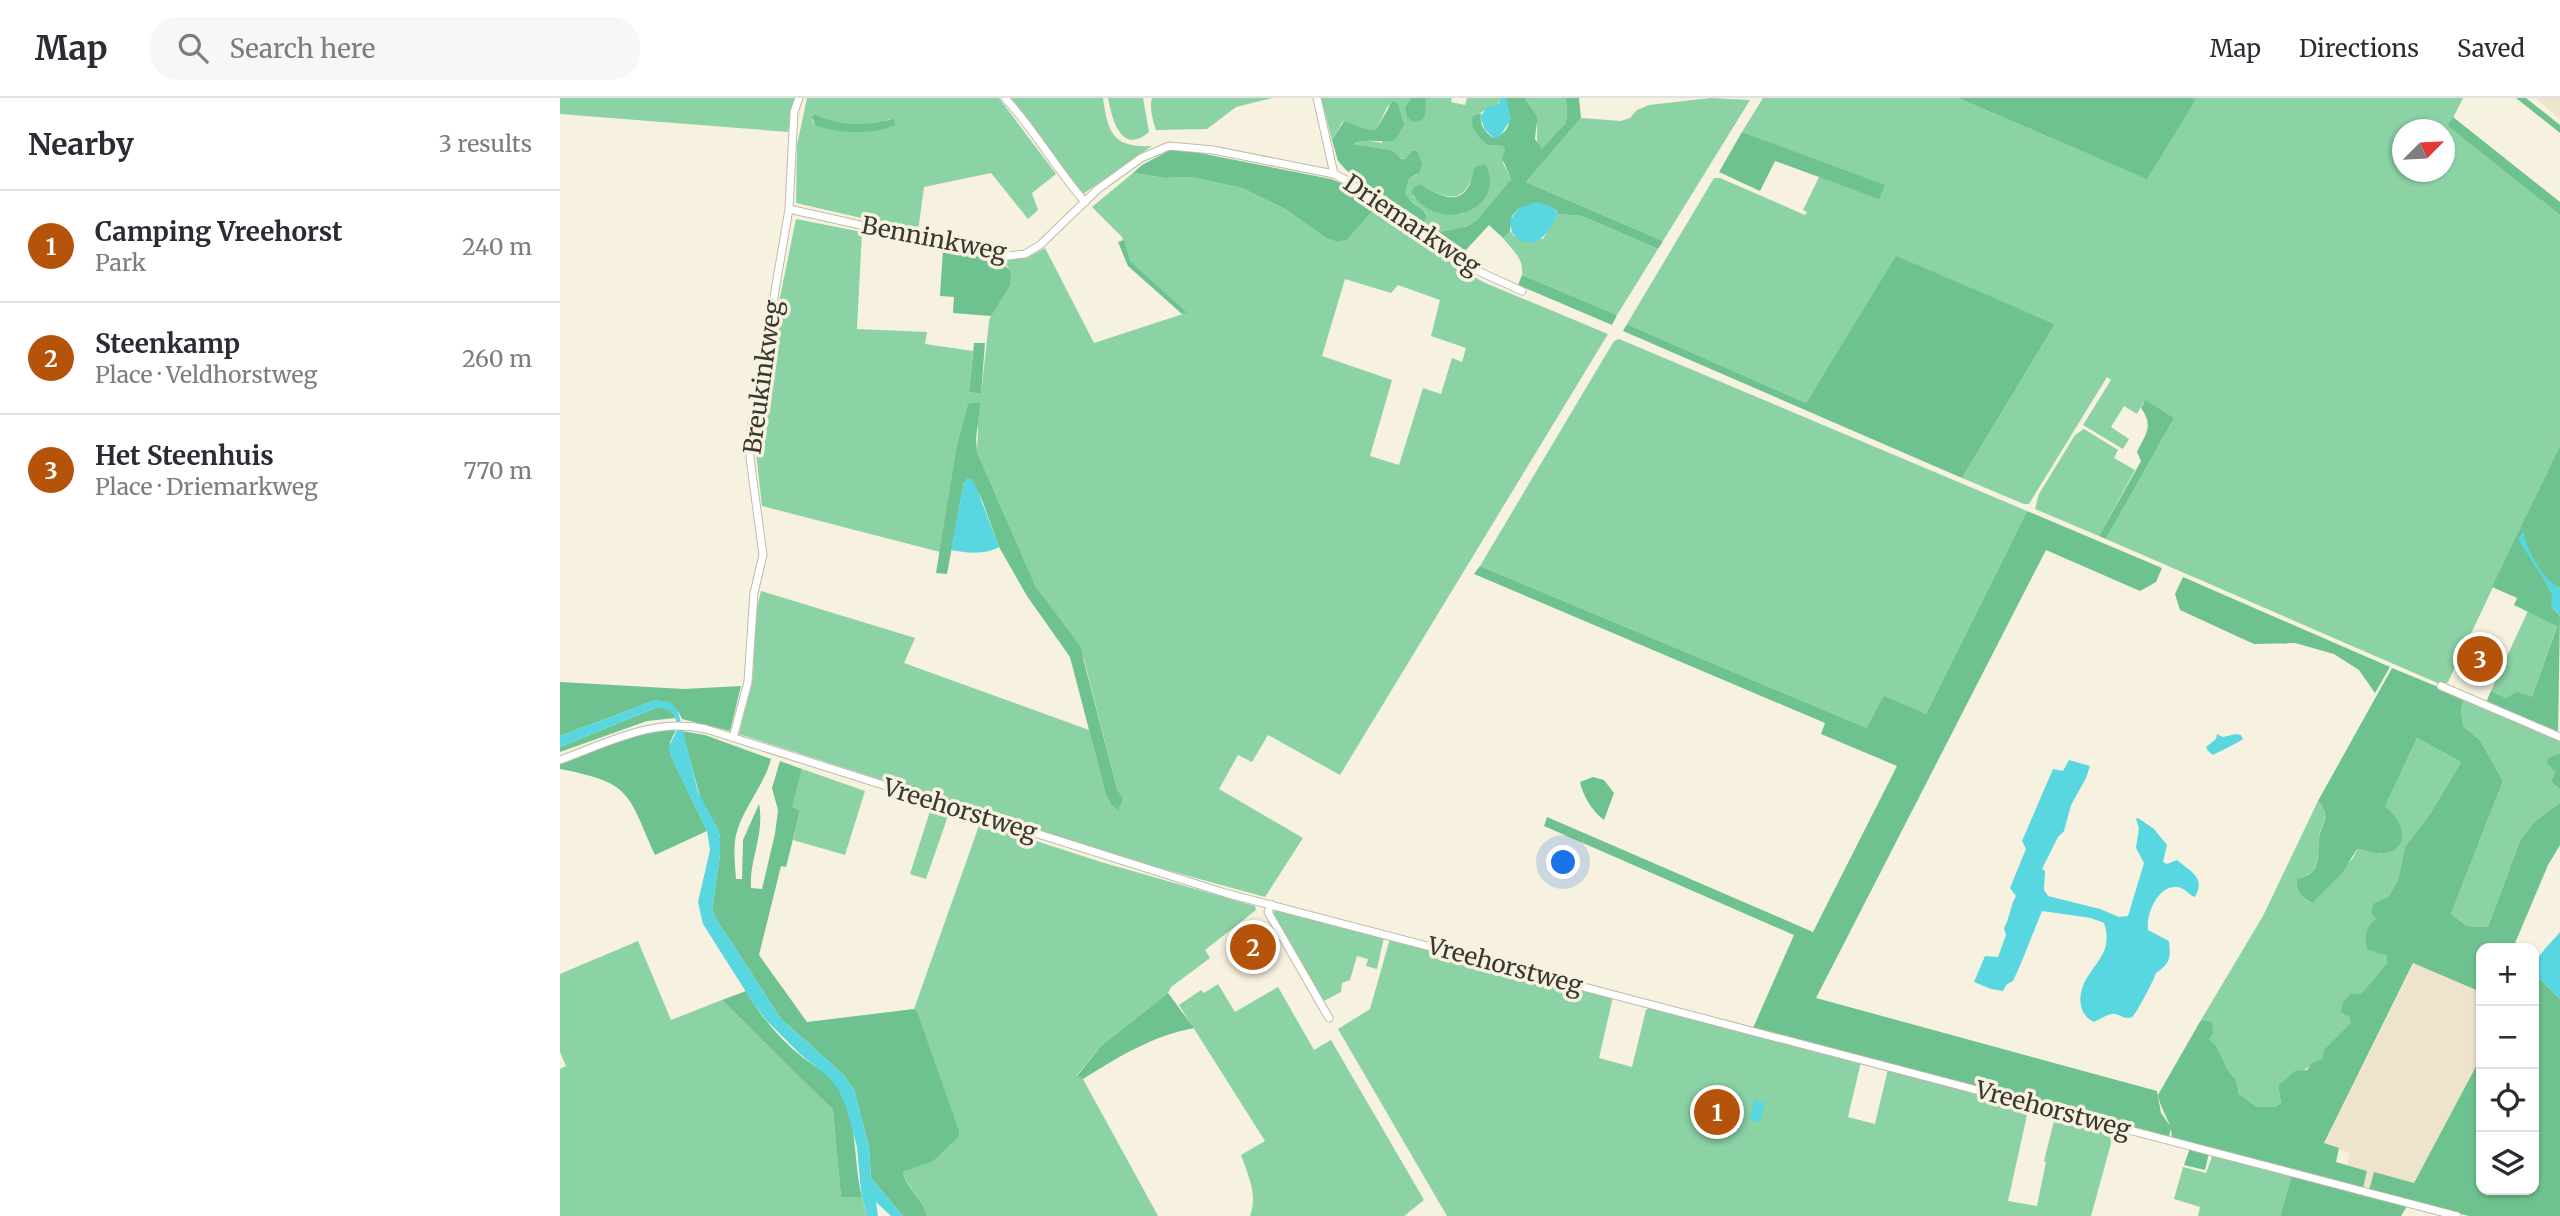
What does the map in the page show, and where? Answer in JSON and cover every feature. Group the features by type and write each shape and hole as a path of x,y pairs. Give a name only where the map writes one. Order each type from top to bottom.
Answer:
{"street":[{"name":"Breukinkweg","path":"733,738 748,682 754,593 763,555 750,439 752,422 769,370 771,314 789,209 794,112 799,98"},
{"path":"1005,98 1019,113 1066,181 1085,202"},
{"name":"Driemarkweg","path":"1317,98 1334,174 1467,266 1522,291"},
{"name":"Benninkweg","path":"789,209 1008,256 1025,254 1040,245 1085,202 1141,158 1170,146 1213,150 1334,174"},
{"path":"2441,686 2560,737"},
{"name":"Vreehorstweg","path":"560,760 650,728 679,725 706,729 1225,893 2458,1216"},
{"path":"1271,904 1268,912 1329,1018"}],"shaded area":[{"path":"2535,98 2560,98 2560,119"},
{"path":"2414,963 2476,990 2476,1066 2414,1183 2374,1172 2369,1190 2363,1188 2367,1171 2347,1165 2350,1153 2324,1144"}],"green space":[{"path":"560,98 795,98 788,132 560,114"},
{"path":"807,98 999,98 1056,174 1032,193 1038,210 1028,219 991,173 924,187 918,231 796,203 797,145","holes":["815,114 862,125 890,119 883,129 854,131 815,125 812,120"]},
{"path":"1009,98 1103,98 1107,121 1115,136 1129,144 1152,146 1083,194"},
{"path":"1108,98 1143,98 1149,132 1131,140 1125,137 1115,124"},
{"path":"1152,98 1272,98 1236,107 1207,129 1156,130 1151,110"},
{"path":"1321,98 1411,98 1405,107 1426,102 1426,98 1452,98 1451,102 1465,105 1467,98 1500,98 1498,105 1474,115 1474,130 1487,145 1503,146 1503,163 1511,179 1477,220 1468,226 1439,232 1424,222 1426,213 1406,197 1409,177 1417,175 1406,159 1398,158 1392,150 1353,144 1365,140 1382,143 1389,104 1376,129 1369,130 1343,121 1332,140","holes":["1471,180 1463,214 1425,206 1413,196 1420,184 1441,195 1455,196 1461,194"]},
{"path":"1411,98 1426,98 1422,120 1413,122 1407,117 1405,107"},
{"path":"1506,98 1525,98 1537,117 1535,139 1542,149 1565,124 1566,98 1579,98 1581,118 1526,182 1663,241 1658,249 1582,216 1558,214 1556,210 1519,208 1512,216 1510,231 1503,238 1489,225 1465,251 1439,232 1468,226 1477,220 1511,179 1502,158 1505,149 1503,146 1487,145 1472,123 1474,115 1481,113 1483,128 1488,134 1494,138 1501,134 1509,121"},
{"path":"1525,98 1566,98 1565,124 1544,149 1539,147 1535,117"},
{"path":"1711,98 1750,100 1663,241 1526,182 1581,118 1621,121 1649,105"},
{"path":"1763,98 1958,98 2096,157 2195,99 2192,98 2463,98 2452,119 2392,119 2392,182 2455,182 2455,131 2560,215 2560,446 2448,682 2442,685 2106,539 2174,418 2144,401 2137,414 2124,406 2111,427 2129,439 2123,449 2083,425 2111,380 2107,377 2029,504 1962,478 2055,324 1896,257 1806,403 1627,324 1714,178 1720,178 1805,215 1807,212 1803,210 1819,177 1884,185 1742,132"},
{"path":"1958,98 2192,98 2196,99 2147,179"},
{"path":"2516,98 2526,98 2560,125 2560,133"},
{"path":"1393,101 1398,104 1404,125 1395,140 1353,144 1392,150 1401,159 1406,159 1412,151 1417,151 1422,164 1419,173 1409,178 1405,193 1427,216 1424,222 1346,170 1338,161 1332,140 1344,121 1369,130 1376,129"},
{"path":"815,114 854,124 894,119 895,125 866,132 834,130 815,125 812,117"},
{"path":"2453,117 2560,202 2560,215 2455,132 2455,119 2452,119"},
{"path":"1742,132 1885,185 1879,199 1775,161 1760,191 1719,172"},
{"path":"1174,148 1331,179 1346,185 1376,207 1347,240 1337,242 1326,238 1285,209 1242,188 1191,177 1165,178 1133,173 1142,165"},
{"path":"1485,164 1490,179 1488,193 1468,211 1454,215 1439,213 1424,206 1412,193 1413,188 1420,184 1444,196 1456,197 1469,187 1475,167"},
{"path":"1133,173 1165,178 1191,177 1242,188 1285,209 1326,238 1337,242 1347,240 1376,207 1449,261 1483,282 1608,334 1340,775 1268,735 1252,762 1238,755 1219,789 1303,838 1265,897 1134,861 739,734 753,678 756,612 761,591 915,638 904,663 1089,730 1106,795 1111,804 1123,800 1117,789 1084,659 1036,587 977,452 978,428 968,405 957,444 940,552 762,506 755,444 757,428 775,371 779,302 796,219 862,232 857,329 927,332 925,344 973,351 969,392 981,394 989,321 995,306 1010,285 1008,267 998,258 1027,258 1045,248 1094,343 1186,313 1130,261 1122,237 1092,207","holes":["1345,279 1391,293 1398,285 1440,300 1431,336 1466,348 1462,362 1452,358 1441,394 1423,388 1399,465 1370,456 1392,380 1322,356"]},
{"path":"1558,214 1582,216 1658,249 1617,315 1522,275 1520,259 1503,238 1510,231 1514,236 1543,239"},
{"path":"1124,240 1130,261 1187,313 1182,314 1128,266 1118,242"},
{"path":"943,249 998,258 1011,272 1010,285 991,316 953,313 954,297 940,296"},
{"path":"1896,256 2055,324 1962,478 1623,331 1627,324 1806,403"},
{"path":"1522,275 1617,315 1612,325 1518,285"},
{"path":"1619,339 2027,511 1926,714 1867,728 1480,566 1614,341"},
{"path":"974,343 985,343 981,394 969,392"},
{"path":"2145,400 2174,418 2106,539 2099,536 2141,461 2137,452 2148,425 2141,408"},
{"path":"980,403 977,452 1036,587 1080,646 1117,789 1123,799 1118,810 1106,795 1070,657 1027,596 999,547 982,500 971,479 964,482 947,574 936,573 957,444 968,404"},
{"path":"2084,429 2118,450 2114,458 2135,470 2099,536 2035,509 2039,494 2075,435"},
{"path":"2560,446 2560,588 2548,579 2537,565 2523,533 2520,540 2552,593 2553,608 2560,616 2558,734 2487,700 2491,691 2506,698 2517,692 2532,697 2557,626 2514,605 2517,598 2492,587"},
{"path":"2027,511 2162,568 2156,582 2140,591 2046,550 1816,998 2157,1091 2161,1113 2171,1127 2169,1137 1753,1028 1794,935 1544,826 1547,817 1813,932 1897,766 1821,734 1825,723 1474,574 1480,566 1867,728 1884,696 1926,714"},
{"path":"2183,577 2390,667 2375,693 2359,670 2334,654 2295,643 2254,644 2180,610 2175,594"},
{"path":"2528,611 2557,625 2532,697 2506,698 2491,691"},
{"path":"2392,668 2465,698 2461,708 2463,726 2480,740 2503,781 2451,914 2467,926 2488,927 2520,841 2534,822 2560,803 2560,845 2548,865 2515,943 2476,943 2476,990 2413,963 2324,1143 2339,1148 2336,1162 2367,1171 2363,1188 2172,1138 2158,1095 2201,1020 2212,1022 2213,1033 2209,1039 2236,1080 2239,1094 2256,1107 2275,1107 2281,1103 2278,1086 2295,1071 2307,1070 2312,1063 2322,1059 2325,1049 2351,1023 2349,1016 2341,1012 2343,1002 2351,994 2361,994 2387,963 2387,956 2367,949 2367,932 2376,919 2371,912 2374,903 2389,896 2398,880 2405,847 2430,814 2461,762 2417,738 2385,807 2400,825 2402,839 2399,845 2394,850 2382,853 2357,849 2343,872 2312,903 2304,899 2298,891 2297,879 2311,873 2317,864 2319,838 2325,819 2318,801"},
{"path":"560,682 684,689 741,686 730,731 682,719 678,711 656,700 560,736"},
{"path":"2465,698 2560,739 2560,753 2549,757 2555,772 2551,782 2560,789 2560,803 2534,822 2520,841 2488,927 2467,926 2451,914 2503,781 2480,740 2463,726 2461,708"},
{"path":"660,706 671,711 676,718 647,721 560,752 560,747"},
{"path":"654,728 677,728 670,742 670,754 707,831 655,855 632,804 624,794 601,779 560,769 560,763"},
{"path":"682,731 705,735 771,759 764,778 743,815 735,840 736,879 742,879 743,840 759,804 759,837 752,867 751,888 762,889 775,834 778,810 772,788 780,761 802,769 792,807 800,811 786,867 781,866 759,955 807,1022 914,1009 917,1012 959,1131 959,1136 933,1161 903,1172 927,1216 903,1216 871,1178 869,1147 854,1090 843,1074 781,1019 715,917 712,910 720,838 718,829 701,800"},
{"path":"2417,738 2461,762 2430,814 2405,847 2398,880 2389,896 2374,903 2380,953 2387,956 2387,963 2361,994 2349,1016 2352,1023 2322,1059 2278,1086 2281,1103 2275,1107 2255,1107 2239,1094 2236,1080 2209,1039 2212,1023 2201,1020 2263,916 2318,801 2325,815 2316,864 2310,873 2297,879 2298,891 2304,899 2311,903 2353,858 2357,849 2381,854 2385,807"},
{"path":"2560,753 2560,789 2551,782 2555,772 2547,763 2549,757"},
{"path":"802,769 865,791 845,855 793,840 800,811 791,808"},
{"path":"1593,777 1604,780 1614,793 1604,820 1589,803 1580,782"},
{"path":"931,808 949,813 926,879 910,874"},
{"path":"980,823 1101,862 1255,906 1256,910 1205,950 1210,958 1101,1046 1077,1075 1083,1079 1158,1216 927,1216 905,1178 903,1172 916,1167 959,1135 914,1009"},
{"path":"1276,910 1384,937 1377,969 1366,966 1368,959 1357,956 1350,980 1342,983 1341,992 1322,1002 1274,919 1273,913"},
{"path":"1392,939 1613,997 1599,1058 1632,1067 1646,1010 1650,1007 1861,1062 1848,1117 1875,1124 1888,1069 2029,1106 2008,1201 2037,1206 2046,1162 2044,1161 2056,1113 2115,1129 2091,1216 1447,1216 1338,1029 1370,1009"},
{"path":"638,941 671,1020 722,1000 833,1110 841,1196 862,1197 867,1216 560,1216 560,1069 566,1066 560,1052 560,974"},
{"path":"2539,978 2560,999 2560,1216 2469,1216 2369,1190 2374,1172 2414,1183 2476,1066 2476,1195 2539,1195"},
{"path":"1218,984 1235,1012 1278,987 1314,1050 1331,1040 1424,1200 1404,1216 1250,1216 1253,1192 1241,1155 1265,1141 1179,1005 1201,990 1204,993"},
{"path":"746,991 778,1034 828,1076 840,1091 851,1120 862,1197 841,1197 833,1110 722,1000"},
{"path":"1168,993 1194,1028 1150,1042 1083,1079 1077,1076 1101,1046"},
{"path":"2190,1148 2209,1153 2205,1170 2184,1165"},
{"path":"2213,1154 2292,1175 2280,1216 2198,1216 2200,1207 2174,1199 2183,1167 2206,1173"},
{"path":"2292,1175 2407,1206 2401,1216 2280,1216"}],"water":[{"path":"1500,98 1506,98 1511,119 1500,136 1494,138 1485,130 1480,117 1487,107 1499,104"},
{"path":"1536,202 1553,207 1558,214 1540,240 1527,243 1512,233 1510,220 1519,208"},
{"path":"967,478 975,484 999,547 994,550 975,553 951,550"},
{"path":"2523,532 2537,564 2548,579 2560,588 2560,616 2551,605 2552,593 2518,539"},
{"path":"656,700 670,702 678,711 698,792 718,829 720,855 712,910 715,917 781,1019 843,1074 854,1090 869,1147 871,1178 903,1216 891,1216 876,1202 878,1216 867,1216 861,1192 857,1147 839,1091 831,1079 800,1054 767,1021 703,924 698,902 710,850 707,831 670,754 677,727 673,714 664,708 655,708 560,747 560,736"},
{"path":"2217,734 2223,737 2236,734 2243,739 2213,755 2206,747 2216,739"},
{"path":"2069,760 2090,766 2071,805 2064,831 2058,837 2042,869 2045,871 2044,890 2048,896 2100,909 2119,917 2128,916 2144,863 2136,848 2138,818 2154,829 2167,845 2163,862 2167,864 2177,860 2192,872 2199,884 2195,897 2176,887 2163,891 2154,902 2148,930 2169,941 2169,956 2130,1018 2112,1014 2094,1022 2086,1016 2082,1008 2082,989 2104,952 2106,943 2104,923 2091,918 2042,911 2013,981 2007,984 2003,991 1974,982 1985,956 1998,957 2006,935 2004,928 2016,896 2010,888 2026,849 2022,841 2053,769 2063,771"},
{"path":"2560,932 2560,999 2539,978 2540,956"},
{"path":"1754,1100 1765,1103 1760,1122 1750,1120"}],"place":[{"name":"Het Steenhuis","path":"2480,659"},
{"name":"Steenkamp","path":"1253,947"},
{"name":"Camping Vreehorst","path":"1717,1112"}]}
